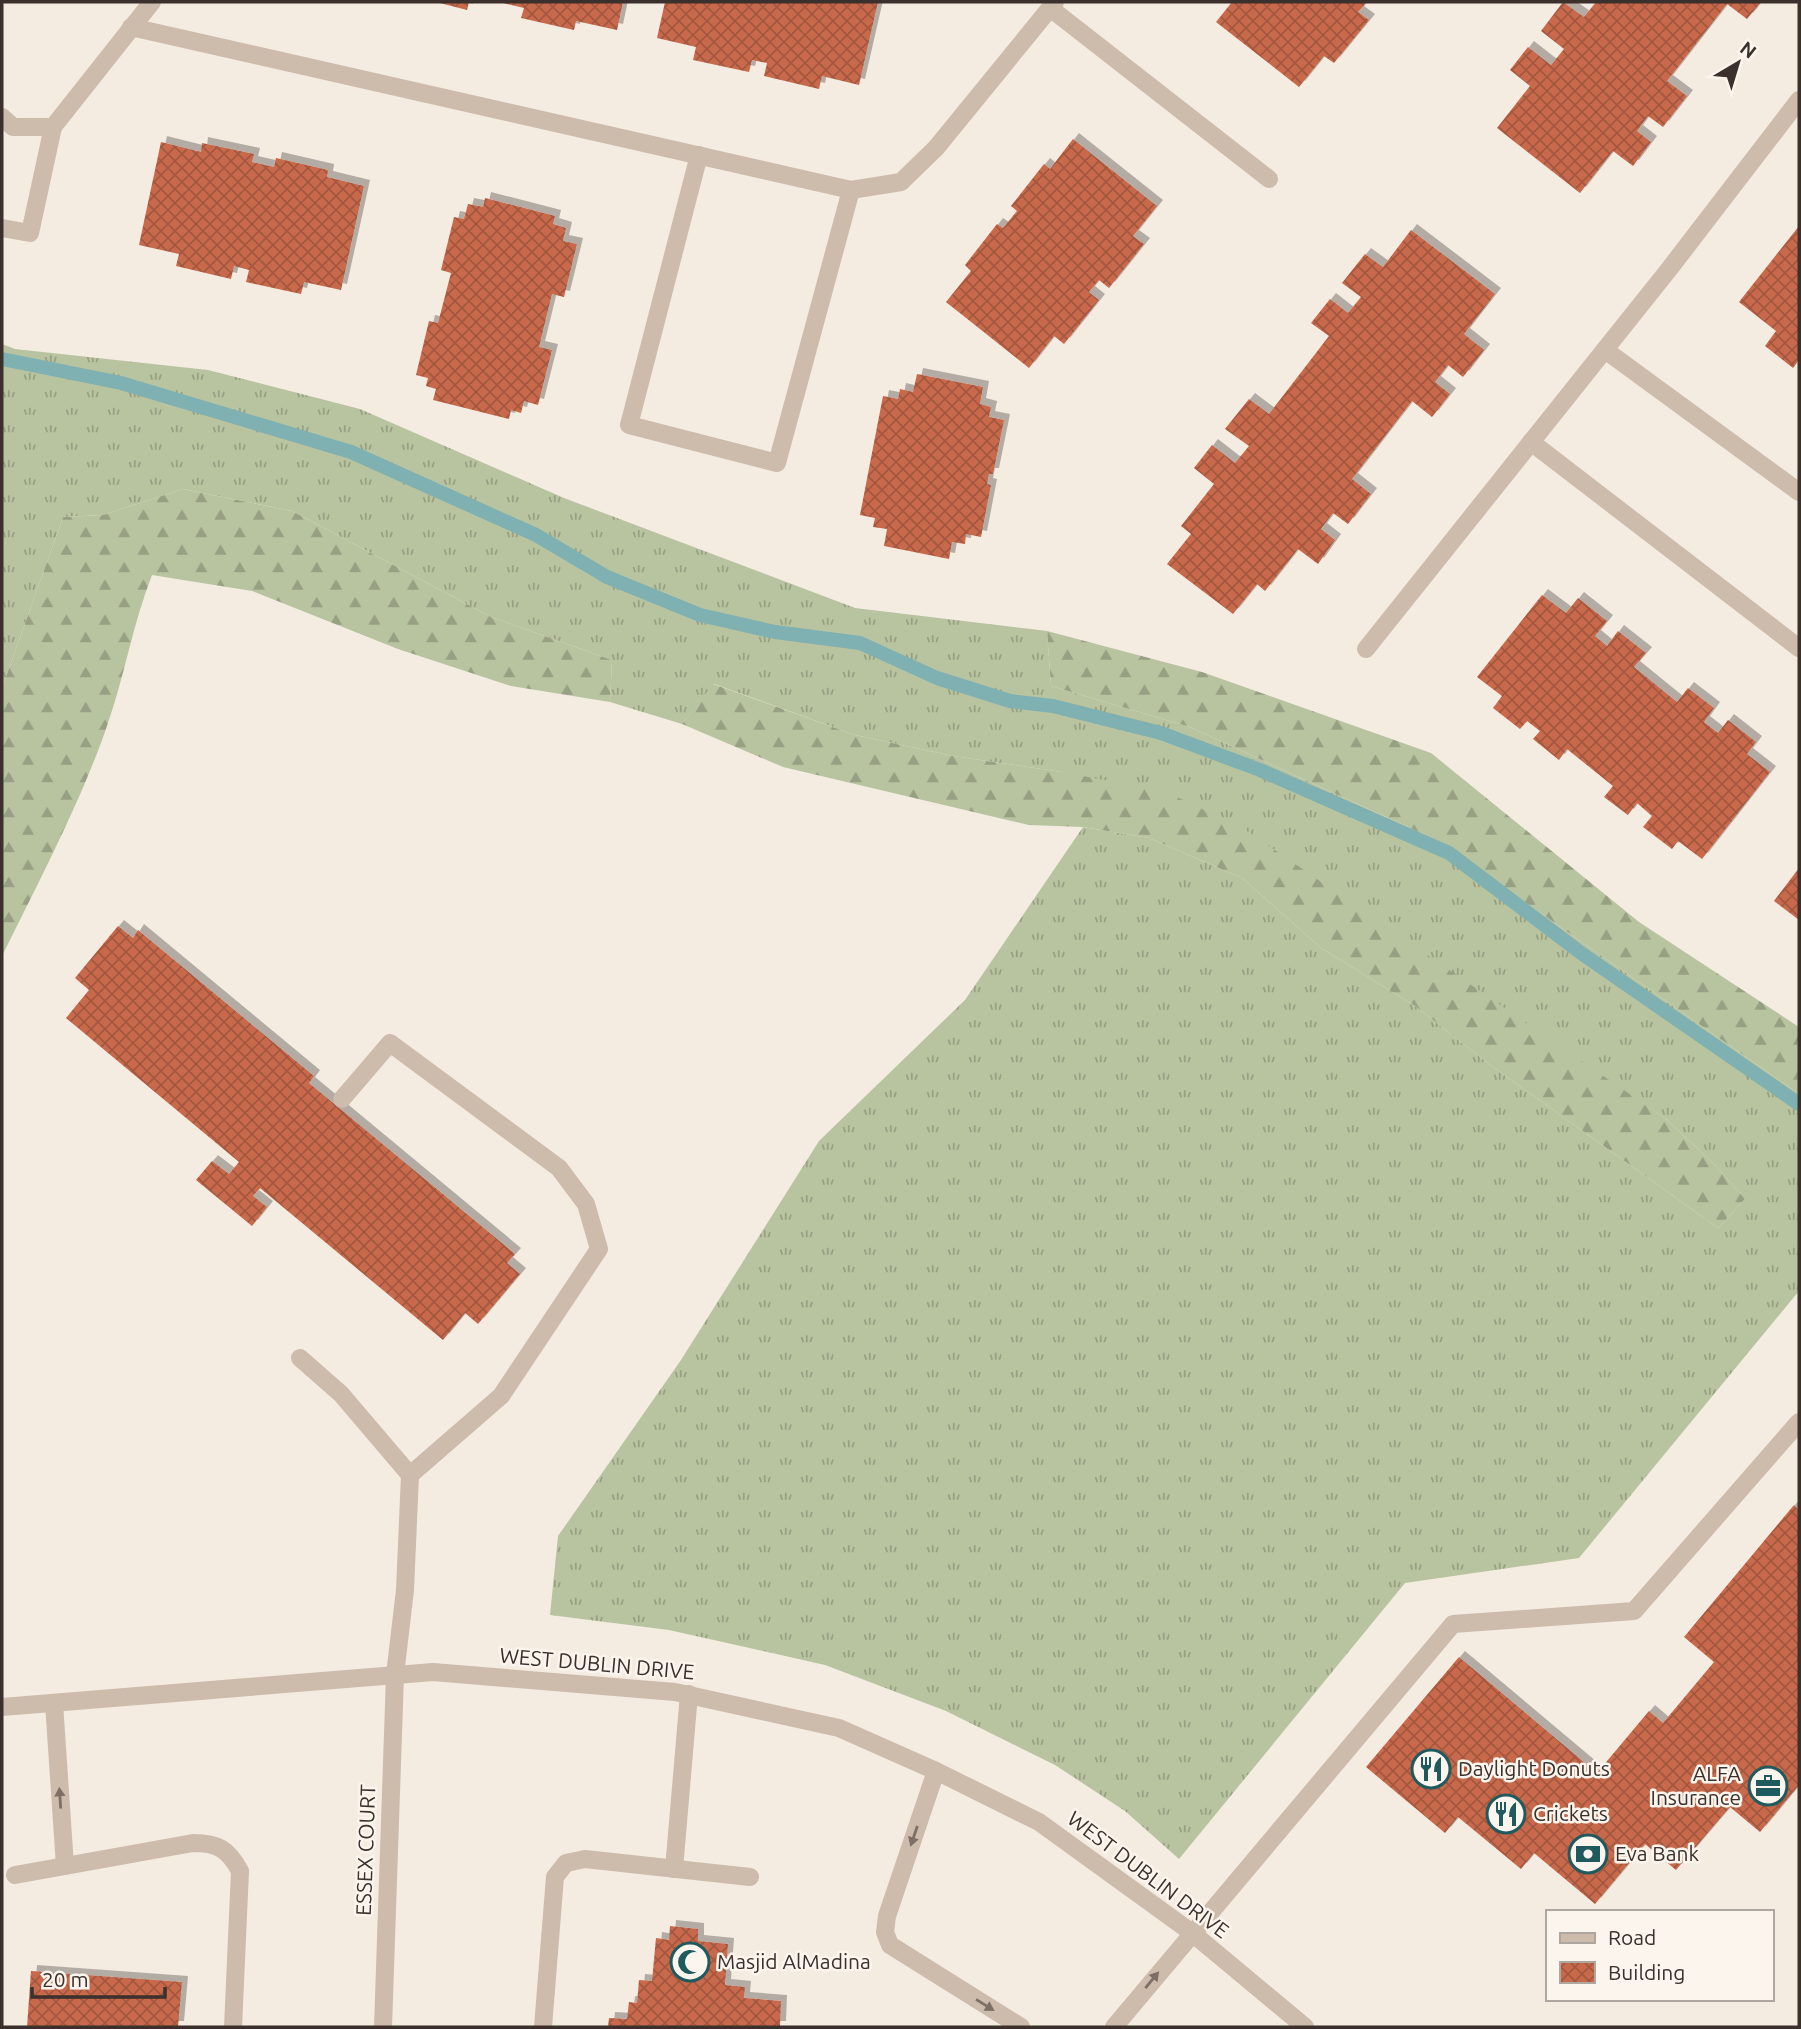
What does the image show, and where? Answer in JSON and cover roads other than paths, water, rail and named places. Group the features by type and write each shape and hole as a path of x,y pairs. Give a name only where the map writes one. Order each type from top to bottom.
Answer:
{"street":[{"path":"2,228 30,233 53,127 152,2"},
{"path":"131,27 851,190 901,182 936,148 1053,5 1269,179"},
{"path":"1366,649 1605,350 1799,100"},
{"path":"2,117 13,127 53,127"},
{"path":"699,155 628,425 777,463 851,190"},
{"path":"1605,350 1799,492"},
{"path":"1531,442 1799,648"},
{"path":"300,1358 341,1394 410,1475 501,1396 599,1249 586,1204 559,1168 390,1043 342,1099"},
{"path":"1114,2027 1191,1932 1453,1624 1634,1611 1799,1422"},
{"name":"ESSEX COURT","path":"383,2027 395,1675 405,1590 410,1475"},
{"name":"WEST DUBLIN DRIVE","path":"2,1707 433,1672 689,1694 839,1728 936,1771 1039,1822 1191,1932 1305,2027"},
{"path":"674,1869 689,1694"},
{"path":"54,1703 65,1866"},
{"path":"936,1771 887,1916 885,1932 890,1945 1021,2027"},
{"path":"15,1875 193,1843 213,1843 230,1852 240,1871 233,2027"},
{"path":"543,2027 555,1877 566,1863 585,1859 750,1877"}],"waterway":[{"path":"2,359 121,383 351,452 536,535 607,577 700,615 775,632 860,643 937,678 1010,701 1053,706 1161,733 1260,770 1449,853 1581,953 1799,1104"}],"place":[{"name":"Daylight Donuts","path":"1431,1769"},
{"name":"ALFA Insurance","path":"1768,1786"},
{"name":"Crickets","path":"1506,1814"},
{"name":"Eva Bank","path":"1588,1854"},
{"name":"Masjid AlMadina","path":"690,1962"}]}
